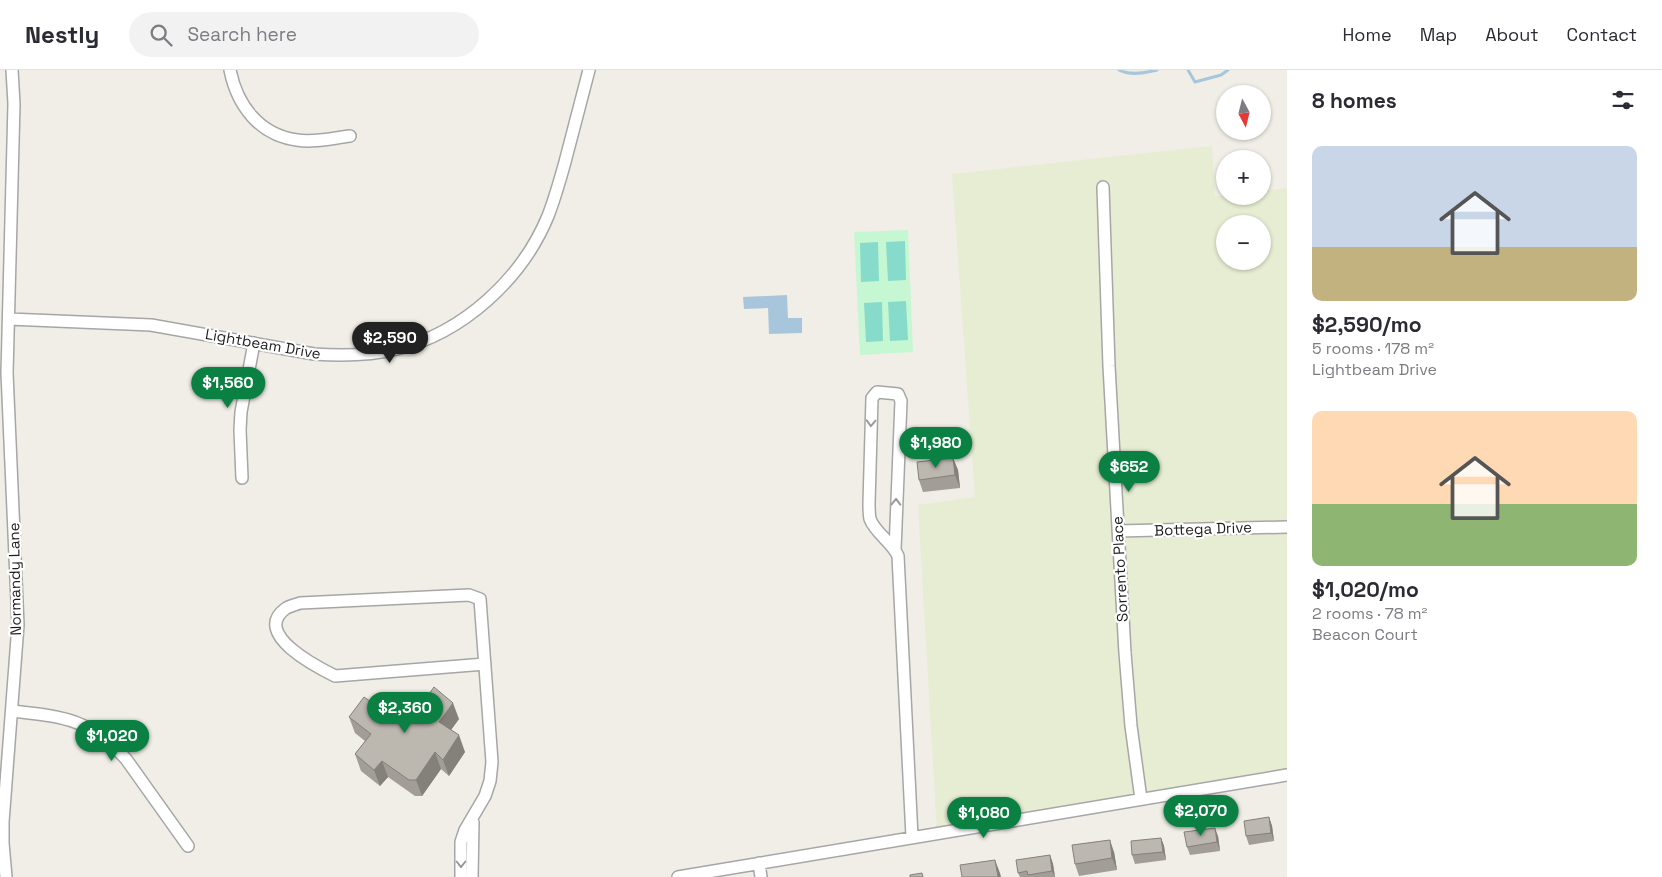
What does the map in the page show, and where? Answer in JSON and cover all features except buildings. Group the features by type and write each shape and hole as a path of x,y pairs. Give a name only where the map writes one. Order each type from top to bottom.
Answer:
{"street":[{"name":"Normandy Lane","path":"6,877 3,822 18,625 7,399 14,104 12,70"},
{"path":"230,70 238,97 246,109 265,129 284,138 297,140 310,141 350,136"},
{"name":"Lightbeam Drive","path":"9,319 152,325 314,354 336,356 377,353 418,342 445,329 481,305 514,272 528,253 548,216 556,195 589,70"},
{"path":"0,148 13,148"},
{"name":"Sorrento Place","path":"1103,188 1109,366 1125,653 1131,726 1142,799"},
{"path":"242,478 241,412 254,343"},
{"path":"895,550 901,401 898,394 877,392 872,398 870,518 874,526 898,556 912,837"},
{"name":"Bottega Drive","path":"1118,531 1287,527"},
{"path":"461,877 461,842 465,830 485,796 490,781 492,762 485,664 480,599 468,595 300,603 285,609 278,617 276,629 282,640 313,665 335,676 485,664"},
{"path":"12,711 67,719 81,723 97,733 126,758 188,846"},
{"path":"678,877 1287,775"},
{"path":"472,877 471,834 473,818"},
{"path":"759,863 761,877"}],"green space":[{"path":"1212,146 1216,205 1271,205 1271,190 1287,188 1287,775 937,833 918,505 975,497 952,174"},
{"path":"908,230 913,352 860,355 854,232"}],"shaded area":[{"path":"905,241 906,280 888,281 886,242"},
{"path":"878,242 879,281 861,282 860,243"},
{"path":"787,295 788,318 802,318 802,333 769,334 768,308 744,309 743,297"},
{"path":"906,301 908,340 890,341 888,302"},
{"path":"882,302 883,341 866,342 864,303"}],"waterway":[{"path":"1119,70 1133,73 1157,70"},
{"path":"1188,70 1195,82 1221,75 1228,70"}]}
